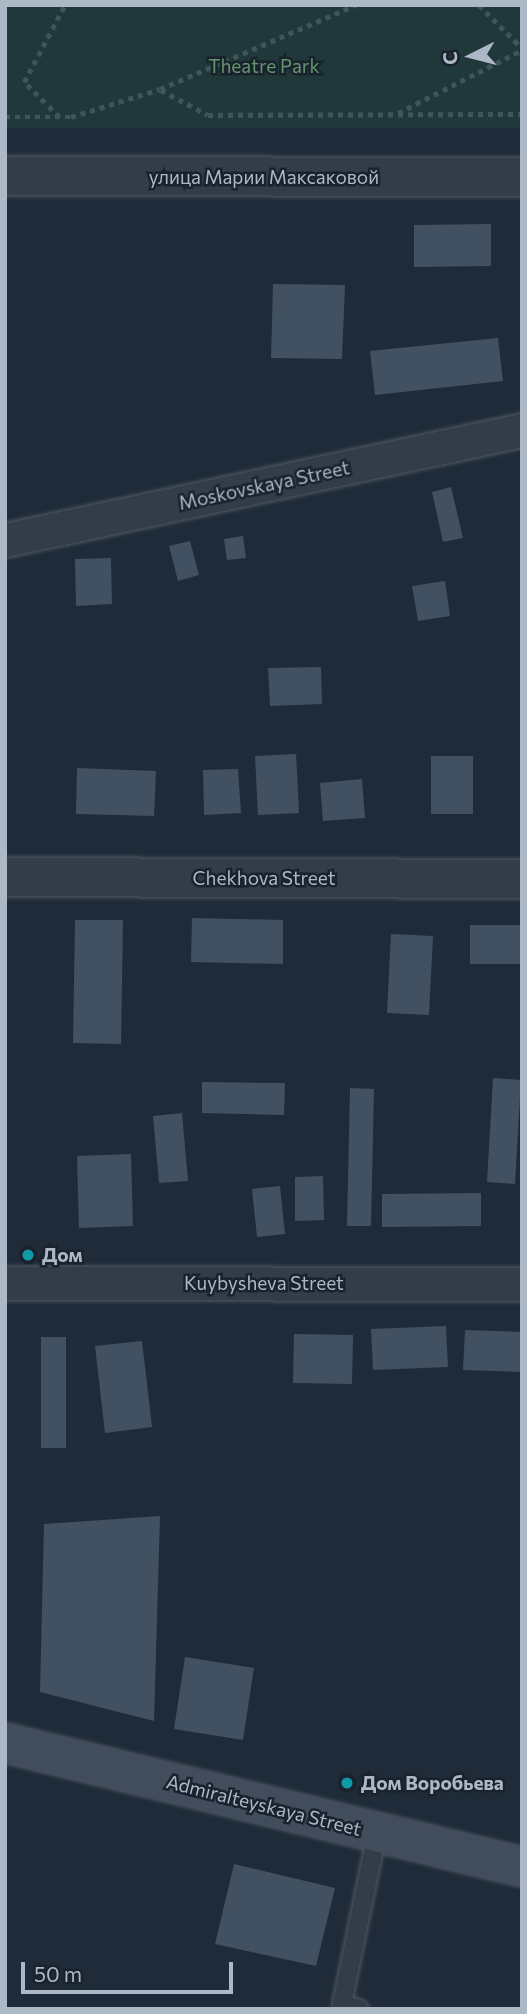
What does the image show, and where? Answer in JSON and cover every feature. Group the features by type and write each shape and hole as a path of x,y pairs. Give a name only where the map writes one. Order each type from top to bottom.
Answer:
{"main road":[{"name":"Admiralteyskaya Street","path":"5,1743 522,1867"}],"street":[{"name":"улица Марии Максаковой","path":"5,176 522,177"},
{"name":"Moskovskaya Street","path":"5,540 522,430"},
{"name":"Chekhova Street","path":"5,877 522,879"},
{"name":"Kuybysheva Street","path":"5,1283 522,1284"}],"lane":[{"path":"359,2009 342,2004 377,1833"}],"path":[{"path":"60,117 24,82 65,5"},
{"path":"5,117 60,117 160,89 356,5"},
{"path":"396,114 522,49 479,5"},
{"path":"160,89 208,115 522,114"}],"green space":[{"name":"Theatre Park","path":"5,5 522,5 522,128 5,128"}],"building":[{"path":"491,224 491,266 414,267 414,225"},
{"path":"273,284 345,285 342,359 271,358"},
{"path":"498,338 503,381 375,395 370,351"},
{"path":"451,487 463,538 443,542 432,492"},
{"path":"243,536 246,558 227,560 224,539"},
{"path":"190,541 199,575 178,581 169,546"},
{"path":"111,558 112,604 76,606 75,559"},
{"path":"445,581 450,616 418,621 412,586"},
{"path":"321,667 322,704 270,706 268,668"},
{"path":"296,754 299,813 258,815 255,756"},
{"path":"431,756 473,756 473,814 431,814"},
{"path":"77,768 156,771 154,816 76,814"},
{"path":"238,769 241,813 204,815 203,770"},
{"path":"362,779 365,818 323,821 320,783"},
{"path":"192,918 283,920 283,964 191,962"},
{"path":"75,920 123,920 121,1044 73,1043"},
{"path":"470,925 522,925 522,964 470,964"},
{"path":"391,934 433,936 429,1015 387,1013"},
{"path":"493,1078 521,1080 515,1184 487,1182"},
{"path":"202,1082 285,1083 284,1115 202,1113"},
{"path":"350,1088 374,1089 371,1226 347,1226"},
{"path":"182,1113 188,1181 159,1183 153,1116"},
{"path":"131,1154 133,1226 79,1228 77,1156"},
{"path":"323,1176 324,1220 295,1221 295,1177"},
{"path":"280,1186 285,1234 257,1237 252,1189"},
{"path":"481,1193 481,1226 382,1227 382,1194"},
{"path":"446,1326 448,1367 373,1370 371,1329"},
{"path":"465,1330 522,1332 522,1372 463,1370"},
{"path":"294,1334 353,1335 352,1384 293,1383"},
{"path":"41,1337 66,1337 66,1448 41,1448"},
{"path":"142,1341 152,1427 105,1433 95,1346"},
{"path":"160,1516 154,1721 40,1692 44,1524"},
{"path":"185,1657 254,1668 243,1740 174,1729"},
{"path":"234,1864 335,1888 316,1966 215,1944"}],"place":[{"name":"Дом","path":"28,1255"},
{"name":"Дом Воробьева","path":"347,1783"}]}
